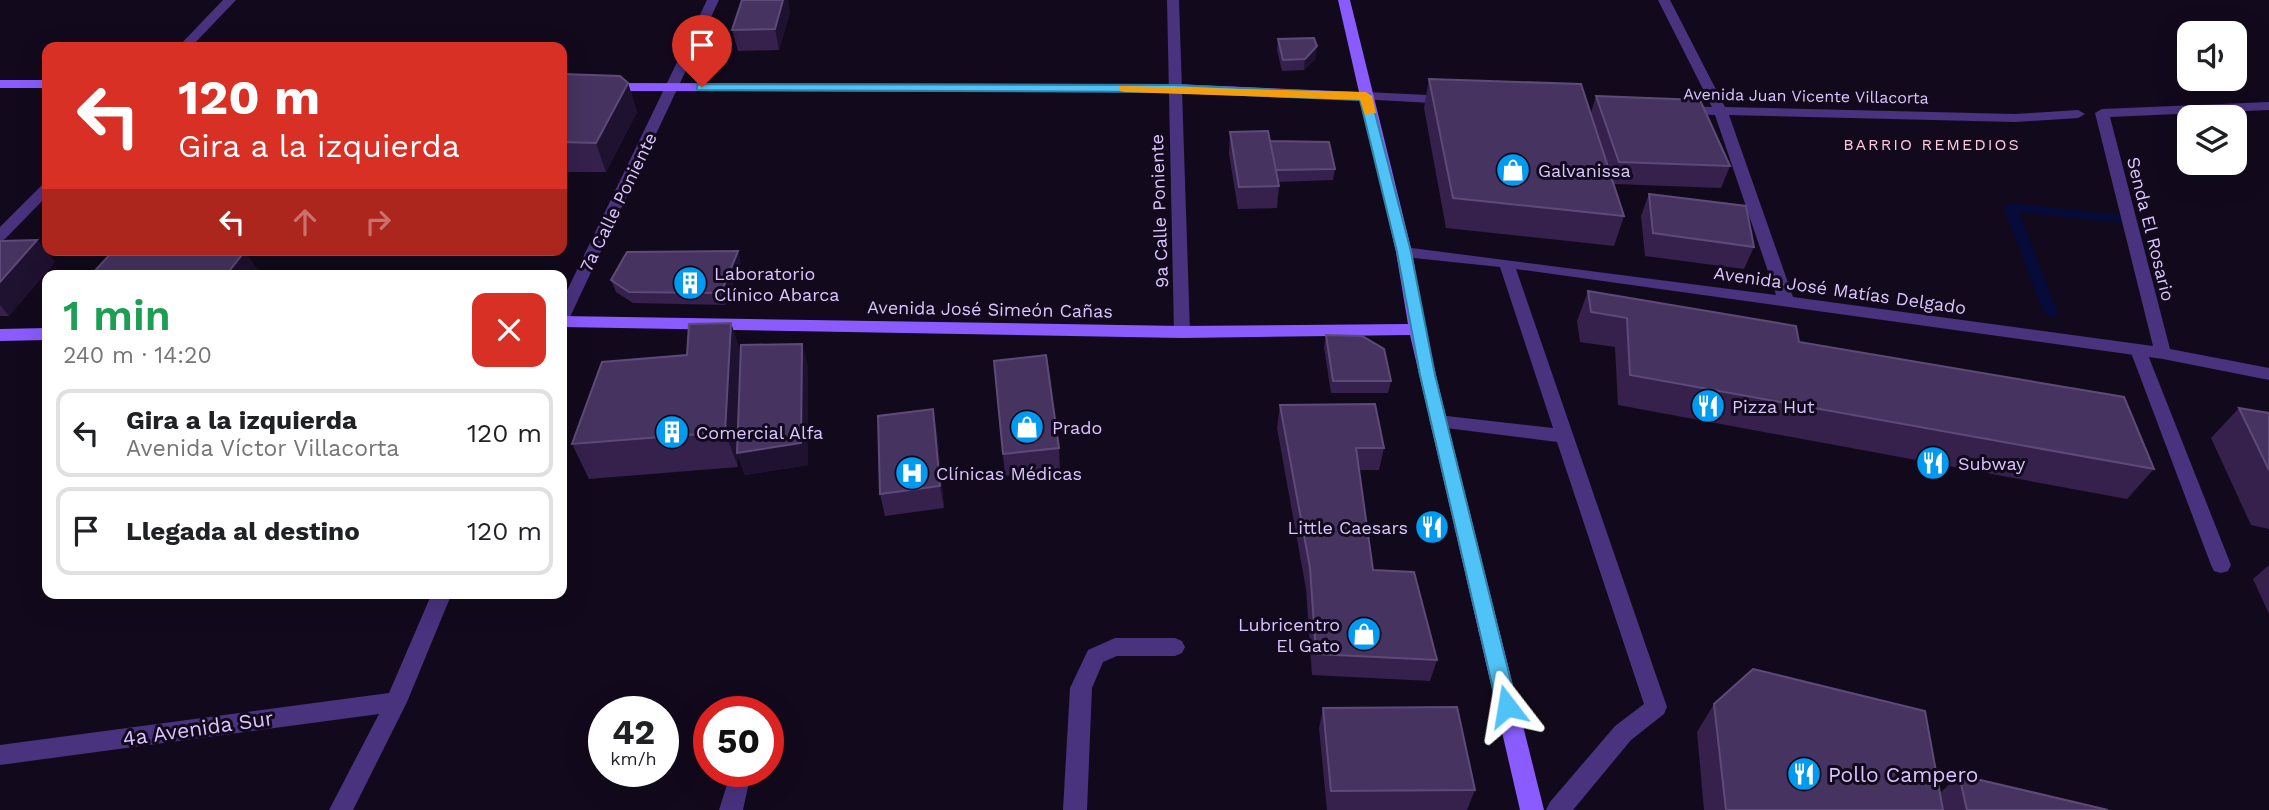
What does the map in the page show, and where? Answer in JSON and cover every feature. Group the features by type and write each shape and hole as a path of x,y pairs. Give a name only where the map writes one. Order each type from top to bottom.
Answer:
{"main road":[{"path":"1344,0 1404,252 1417,328 1438,421 1532,810"},
{"path":"0,84 42,84"},
{"path":"567,87 1174,89 1366,96"},
{"name":"Avenida José Simeón Cañas","path":"567,319 1182,332 1417,328"},
{"path":"0,335 42,334"}],"street":[{"path":"189,42 230,0"},
{"name":"7a Calle Poniente","path":"567,309 713,0"},
{"name":"9a Calle Poniente","path":"1173,0 1182,332"},
{"path":"1664,0 1721,112 1787,302"},
{"path":"1366,96 1461,100"},
{"name":"Senda El Rosario","path":"2163,353 2102,113 2269,106"},
{"name":"Avenida Juan Vicente Villacorta","path":"1666,110 2015,118 2078,114"},
{"path":"0,236 42,193"},
{"name":"Avenida José Matías Delgado","path":"1404,252 1506,263 2163,353 2269,374"},
{"path":"1506,263 1656,707 1623,733 1558,810"},
{"path":"2138,350 2221,565"},
{"path":"1438,421 1566,436"},
{"path":"341,810 396,702 439,599"},
{"path":"1075,810 1082,688 1095,656 1115,647 1175,648"},
{"name":"4a Avenida Sur","path":"0,755 396,702"},
{"path":"731,810 737,787"}],"building":[{"path":"742,0 783,0 775,29 732,30"},
{"path":"1314,38 1317,46 1305,59 1283,60 1278,39"},
{"path":"567,74 620,76 628,83 596,143 567,142"},
{"name":"Galvanissa","path":"1429,79 1581,84 1624,216 1453,198"},
{"path":"1596,96 1700,100 1730,166 1619,162"},
{"path":"1268,131 1279,186 1239,187 1230,132"},
{"path":"1270,141 1329,142 1335,169 1276,170"},
{"path":"1649,194 1746,206 1754,247 1653,233"},
{"path":"37,240 0,282 0,241"},
{"path":"738,251 721,293 629,292 611,280 627,252"},
{"path":"108,256 241,256 230,270 96,270"},
{"path":"1588,291 1796,326 1799,342 2124,397 2154,469 1630,375 1627,318 1591,312"},
{"path":"731,323 725,432 572,444 602,362 687,355 689,324"},
{"path":"1326,335 1362,336 1384,349 1391,381 1333,381"},
{"path":"802,344 801,443 737,453 741,345"},
{"name":"Prado","path":"1046,355 1059,448 1003,454 994,361"},
{"path":"1375,404 1384,448 1356,448 1373,570 1414,572 1437,660 1316,654 1310,568 1280,405"},
{"path":"2239,408 2269,413 2269,470"},
{"name":"Clínicas Médicas","path":"933,409 940,486 880,494 878,416"},
{"name":"Pollo Campero","path":"1753,669 1925,711 1943,810 1726,810 1714,704"},
{"path":"1457,707 1475,790 1331,791 1323,708"},
{"path":"1959,775 2108,810 1967,810"}],"waterway":[{"path":"2051,313 2010,207 2122,219"}],"slow traffic":[{"path":"1125,88 1366,96 1370,113"}],"place":[{"name":"Galvanissa","path":"1513,170"},
{"name":"Laboratorio Clínico Abarca","path":"690,283"},
{"name":"Pizza Hut","path":"1708,406"},
{"name":"Prado","path":"1027,427"},
{"name":"Comercial Alfa","path":"672,432"},
{"name":"Subway","path":"1933,463"},
{"name":"Clínicas Médicas","path":"912,473"},
{"name":"Little Caesars","path":"1432,527"},
{"name":"Lubricentro El Gato","path":"1364,634"},
{"name":"Pollo Campero","path":"1804,774"}],"district":[{"name":"BARRIO REMEDIOS","path":"1932,144"}],"route":[{"path":"702,87 1174,89 1366,96 1404,252 1427,375 1507,706"}]}
